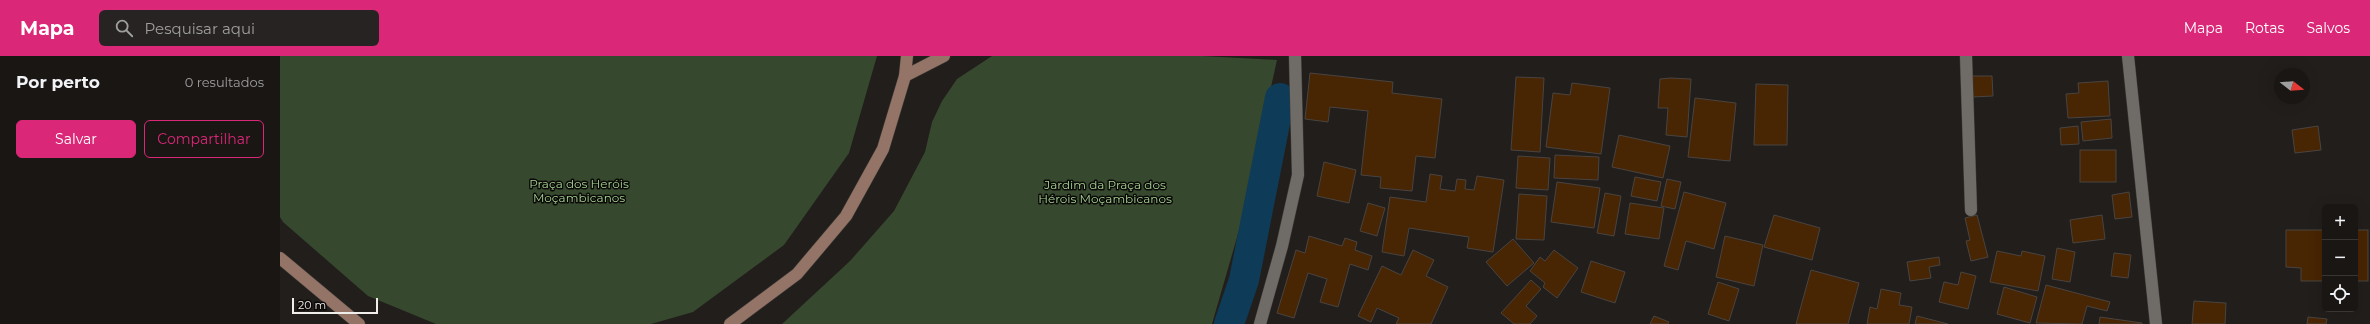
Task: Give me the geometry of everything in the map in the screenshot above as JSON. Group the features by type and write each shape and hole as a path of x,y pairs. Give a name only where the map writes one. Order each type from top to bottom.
{"main road":[{"path":"730,324 797,274 846,216 883,149 904,76 907,56"},
{"path":"904,76 944,56"},
{"path":"280,258 359,324"}],"street":[{"path":"1260,324 1282,246 1298,175 1295,56"},
{"path":"1966,56 1971,210"},
{"path":"2128,56 2156,324"}],"green space":[{"name":"Praça dos Heróis Moçambicanos","path":"280,56 877,56 849,153 784,245 693,312 651,324 436,324 368,296 283,222 280,217"},
{"name":"Jardim da Praça dos Hérois Moçambicanos","path":"992,56 1203,56 1277,60 1240,227 1212,324 782,324 850,261 894,211 925,152 932,122 942,101 957,79"}],"building":[{"path":"1310,73 1393,82 1392,93 1442,99 1435,158 1416,156 1412,191 1380,188 1381,177 1361,175 1368,111 1330,107 1328,122 1305,119"},
{"path":"1972,76 1992,76 1993,96 1972,97"},
{"path":"1516,77 1544,78 1540,152 1511,150"},
{"path":"1660,79 1691,79 1687,137 1666,135 1668,108 1658,108"},
{"path":"2108,81 2110,116 2068,118 2066,94 2079,93 2078,83"},
{"path":"1572,83 1610,88 1601,154 1546,147 1553,93 1570,95"},
{"path":"1756,84 1788,85 1787,145 1754,145"},
{"path":"1695,98 1736,103 1730,161 1688,157"},
{"path":"2111,119 2112,138 2083,141 2081,122"},
{"path":"2078,126 2079,144 2061,145 2060,128"},
{"path":"2318,126 2321,150 2295,153 2292,130"},
{"path":"1619,135 1670,146 1663,178 1612,167"},
{"path":"2080,150 2116,150 2116,182 2080,182"},
{"path":"1555,155 1599,157 1598,180 1554,178"},
{"path":"1518,156 1550,158 1548,190 1516,188"},
{"path":"1324,162 1356,170 1349,203 1317,196"},
{"path":"1430,174 1442,176 1440,189 1455,191 1457,179 1466,180 1465,189 1474,190 1477,176 1504,180 1493,252 1467,248 1469,237 1409,228 1404,256 1382,252 1390,197 1426,202"},
{"path":"1635,177 1661,182 1657,201 1631,196"},
{"path":"1667,179 1681,182 1675,209 1661,206"},
{"path":"1557,182 1600,188 1594,228 1551,222"},
{"path":"1684,192 1726,203 1714,249 1686,241 1678,270 1664,266"},
{"path":"2129,192 2132,217 2115,219 2112,195"},
{"path":"1605,193 1621,196 1614,236 1597,233"},
{"path":"1519,194 1547,196 1544,240 1516,239"},
{"path":"1368,203 1385,208 1377,236 1360,231"},
{"path":"1630,203 1664,208 1659,239 1625,234"},
{"path":"1774,215 1820,228 1812,260 1764,247"},
{"path":"1977,215 1988,257 1971,261 1966,241 1970,240 1965,218"},
{"path":"2102,215 2105,239 2073,243 2070,220"},
{"path":"2286,230 2322,230 2322,281 2301,281 2301,268 2286,267"},
{"path":"2358,230 2368,230 2368,281 2358,281"},
{"path":"1309,236 1342,246 1345,238 1357,242 1355,250 1372,256 1368,270 1350,264 1338,307 1320,302 1327,279 1308,273 1294,318 1277,313 1296,250 1305,253"},
{"path":"1725,236 1763,245 1754,286 1716,277"},
{"path":"1513,239 1534,263 1507,286 1486,262"},
{"path":"2057,248 2075,252 2070,282 2052,279"},
{"path":"1413,250 1434,260 1426,276 1448,287 1431,324 1396,324 1399,318 1377,308 1371,322 1358,316 1382,266 1401,275"},
{"path":"1554,250 1578,268 1557,298 1543,287 1545,283 1530,271 1540,257 1545,261"},
{"path":"1997,251 2021,256 2022,251 2045,256 2038,291 1990,282"},
{"path":"2114,253 2131,255 2128,278 2111,276"},
{"path":"1939,257 1940,265 1929,267 1931,278 1910,281 1907,262"},
{"path":"1591,261 1625,272 1615,303 1581,292"},
{"path":"1811,270 1859,283 1848,324 1796,324"},
{"path":"1961,272 1976,276 1968,309 1939,302 1944,282 1958,285"},
{"path":"1531,280 1541,289 1526,306 1537,316 1530,324 1514,324 1501,313"},
{"path":"1718,282 1739,289 1729,321 1708,314"},
{"path":"2046,285 2110,302 2107,311 2087,306 2082,324 2036,323"},
{"path":"2004,287 2037,297 2030,323 1997,314"},
{"path":"1881,289 1901,293 1899,305 1912,307 1909,324 1867,324 1870,307 1877,309"},
{"path":"2194,301 2226,303 2225,324 2192,324"},
{"path":"1654,316 1669,322 1668,324 1650,324"},
{"path":"1917,316 1948,324 1915,324"},
{"path":"2100,317 2142,323 2142,324 2099,324"},
{"path":"2308,317 2327,319 2326,324 2307,324"}],"waterway":[{"path":"1229,324 1244,280 1280,98"}]}
